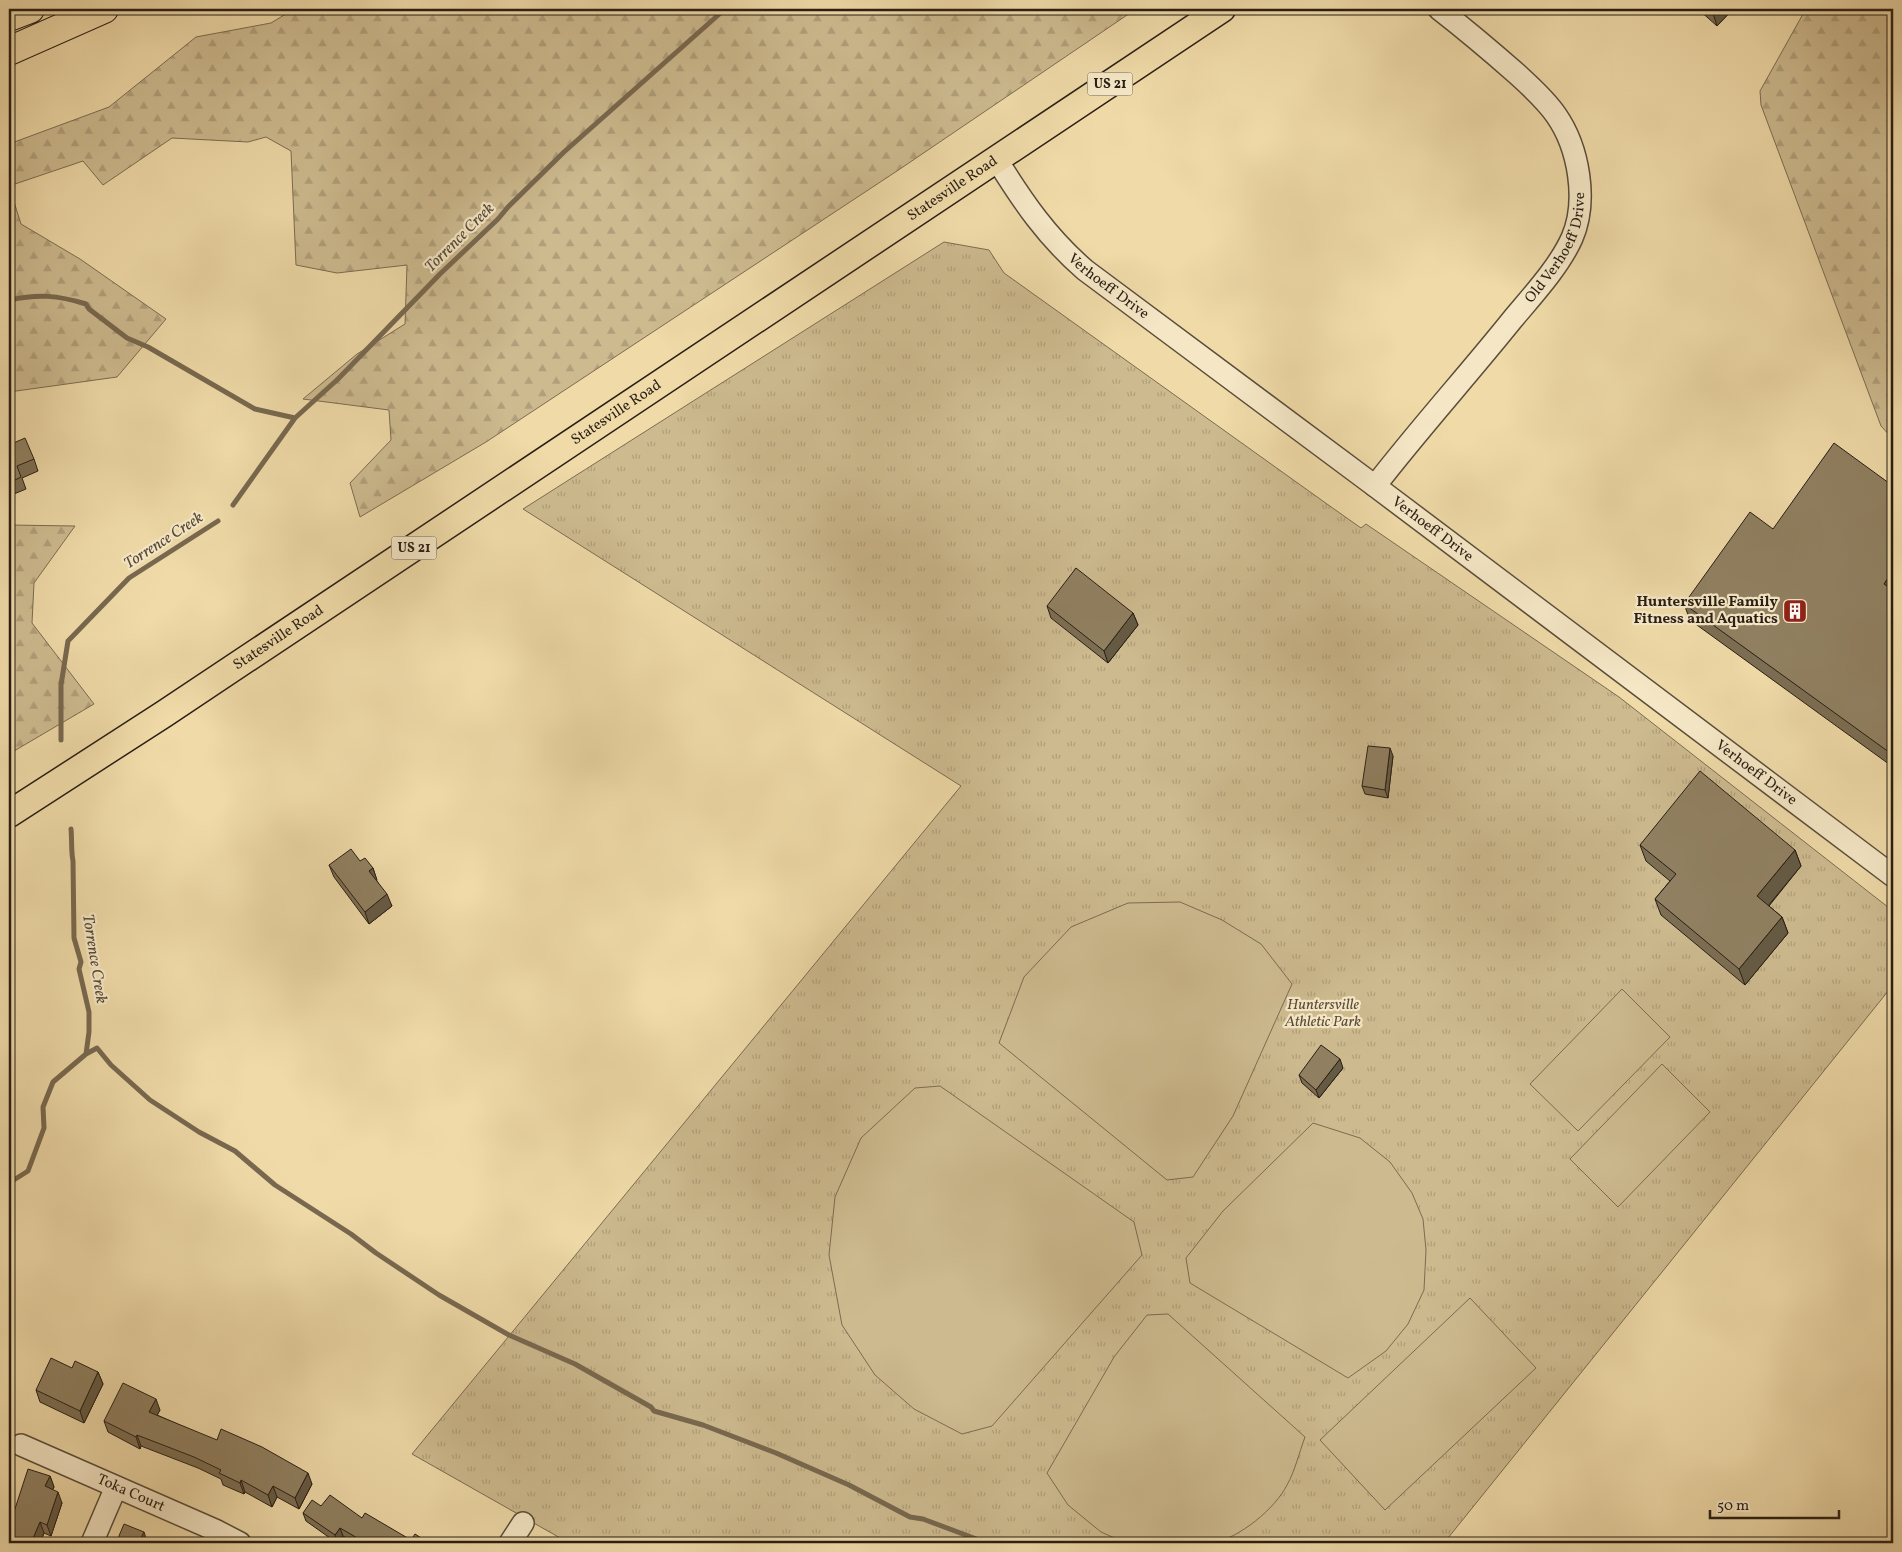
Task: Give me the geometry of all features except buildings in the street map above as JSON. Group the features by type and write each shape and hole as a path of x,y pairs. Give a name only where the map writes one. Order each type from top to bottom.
{"highway":[{"path":"9,17 30,9"},
{"path":"9,51 104,9"}],"main road":[{"name":"Statesville Road","path":"9,814 181,703 1222,9"}],"street":[{"name":"Old Verhoeff Drive","path":"1375,486 1413,436 1533,296 1564,253 1578,219 1579,184 1574,156 1567,135 1557,116 1541,96 1500,59 1439,9"},
{"name":"Verhoeff Drive","path":"997,160 1037,221 1084,270 1375,486 1893,876"},
{"name":"Toka Court","path":"21,1445 215,1530 240,1543"},
{"path":"92,1543 116,1488"},
{"path":"510,1543 523,1522"}],"green space":[{"path":"294,9 1136,9 897,171 486,442 360,517 350,483 391,440 389,410 303,399 357,354 405,324 407,265 337,273 296,265 291,151 266,137 248,142 172,138 103,185 83,161 9,186 9,144 109,107 196,37 271,23"},
{"path":"1804,9 1893,9 1893,439 1881,426 1761,105 1760,91"},
{"path":"9,186 21,224 80,259 166,319 117,377 9,392"},
{"name":"Huntersville Athletic Park","path":"944,242 989,250 1004,273 1327,504 1361,528 1366,524 1619,697 1893,911 1893,985 1444,1543 569,1543 412,1454 961,786 523,509"},
{"path":"9,525 75,526 34,583 32,623 94,704 9,754"},
{"path":"1180,902 1222,920 1261,944 1292,984 1233,1116 1193,1177 1167,1180 999,1043 1024,977 1071,927 1128,903"},
{"path":"1622,989 1670,1037 1578,1131 1530,1084"},
{"path":"1662,1064 1710,1112 1618,1207 1570,1159"},
{"path":"940,1086 1134,1222 1142,1255 992,1426 962,1434 914,1409 875,1375 842,1325 829,1255 835,1197 861,1138 915,1088"},
{"path":"1313,1123 1360,1138 1390,1162 1412,1193 1423,1219 1426,1250 1424,1290 1408,1324 1386,1351 1348,1378 1190,1283 1186,1258 1223,1211"},
{"path":"1470,1298 1536,1368 1385,1510 1320,1440"},
{"path":"1168,1314 1305,1437 1290,1480 1274,1503 1245,1529 1213,1543 1126,1543 1101,1532 1068,1505 1047,1473 1114,1357 1147,1315"}],"waterway":[{"name":"Torrence Creek","path":"233,505 295,418 338,379 440,274 564,152 725,9"},
{"path":"9,300 48,296 86,304 89,309 127,338 148,347 255,409 295,418"},
{"name":"Torrence Creek","path":"61,740 61,685 68,641 129,578 218,521"},
{"name":"Torrence Creek","path":"71,829 74,938 81,962 79,969 89,1012 86,1054"},
{"path":"9,1183 28,1171 44,1128 43,1107 53,1082 86,1054 97,1048 111,1065 150,1100 199,1132 235,1151 275,1185 351,1234 439,1295 509,1335 575,1364 651,1407 654,1411 703,1425 776,1453 849,1485 910,1517 923,1519 979,1540 982,1543"}],"place":[{"name":"Huntersville Family Fitness and Aquatics","path":"1795,611"}]}
